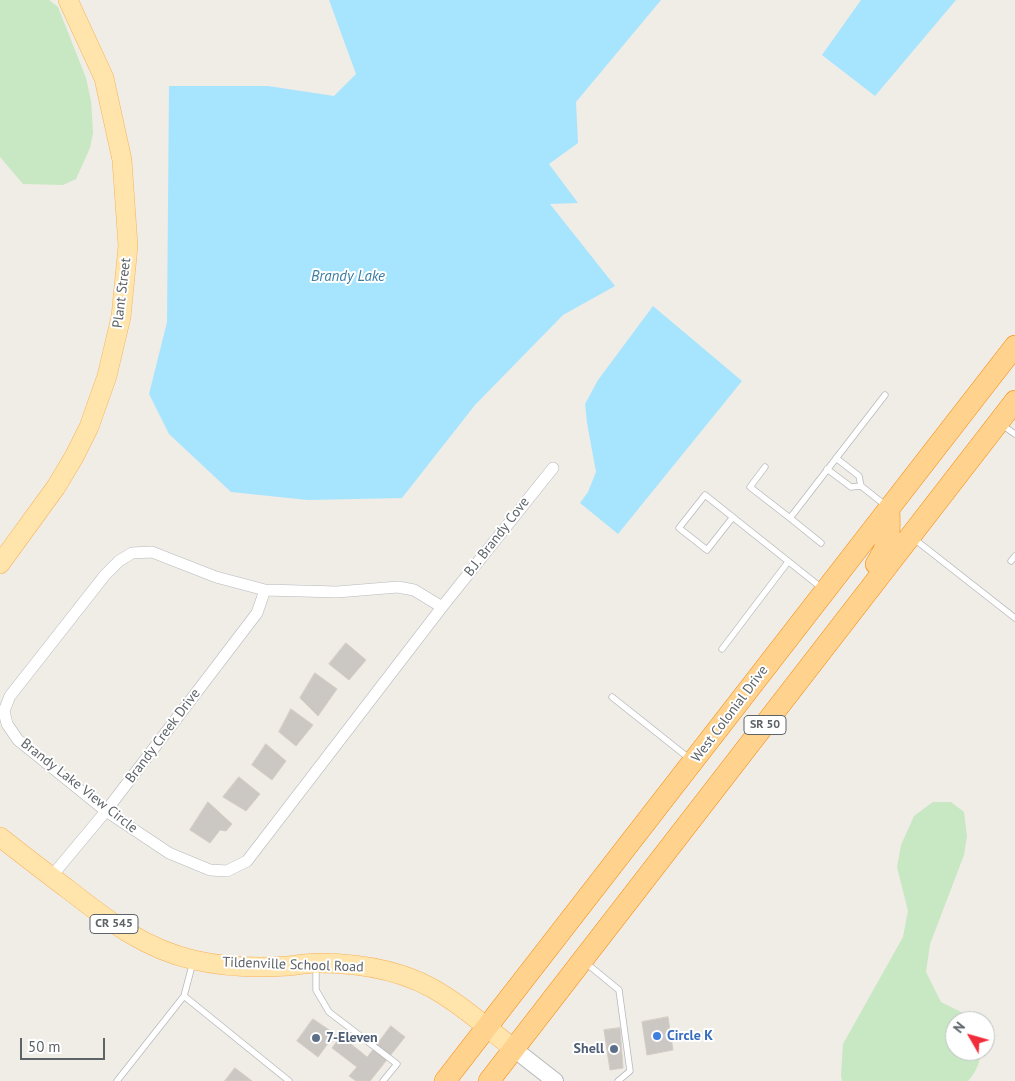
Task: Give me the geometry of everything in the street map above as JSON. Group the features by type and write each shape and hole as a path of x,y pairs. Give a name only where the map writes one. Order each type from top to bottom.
{"highway":[{"name":"West Colonial Drive","path":"445,1081 1015,346"},
{"name":"SR 50","path":"489,1081 910,536 1007,428 1015,401"},
{"path":"910,536 903,523 904,510 921,466"},
{"path":"844,621 888,544 890,531 889,508"}],"main road":[{"name":"Plant Street","path":"0,564 56,488 89,427 107,376 121,316 128,246 122,160 104,78 68,0"},
{"name":"Tildenville School Road","path":"0,837 103,916 128,933 151,945 194,960 249,966 287,966 316,963 345,964 389,971 411,978 444,995 488,1028"},
{"name":"CR 545","path":"488,1028 554,1081"}],"street":[{"name":"B.J. Brandy Cove","path":"442,607 553,468"},
{"name":"Brandy Lake View Circle","path":"152,552 216,577 265,590 337,592 398,587 414,590 442,607 247,861 227,871 210,870 169,853 106,811 18,740 7,724 4,711 10,696 105,575 119,560 132,553 152,552"},
{"name":"Brandy Creek Drive","path":"52,877 106,811 258,613 265,590"}],"lane":[{"path":"790,518 885,395"},
{"path":"836,458 859,476 861,486 889,508"},
{"path":"765,467 750,487 821,543"},
{"path":"827,469 851,487 861,486"},
{"path":"733,518 707,550 679,528 705,495 824,591"},
{"path":"910,536 1015,618"},
{"path":"722,649 788,562"},
{"path":"612,697 694,762"},
{"path":"117,1081 184,996 194,960"},
{"path":"583,960 619,990 630,1071 618,1081"},
{"path":"316,963 316,990 329,1012 397,1064 383,1081"},
{"path":"184,996 289,1081"}],"green space":[{"path":"0,0 49,0 58,7 86,78 91,101 93,133 90,148 76,179 63,185 23,184 0,157"},
{"path":"933,802 951,802 964,812 967,836 964,855 930,944 926,972 941,1002 959,1011 945,1011 945,1061 979,1061 978,1064 968,1081 842,1081 843,1044 903,937 908,911 897,867 901,845 914,816"}],"water":[{"name":"Brandy Lake","path":"329,0 661,0 576,102 578,143 549,164 578,203 550,204 615,286 563,315 475,405 402,498 308,500 231,492 169,434 149,394 167,322 169,86 268,86 334,96 356,74"},
{"path":"861,0 956,0 875,96 822,55"},
{"path":"653,306 742,381 618,534 580,503 588,492 596,472 585,404 598,380"}],"building":[{"path":"346,643 366,660 349,680 329,664"},
{"path":"315,673 337,689 318,716 300,698"},
{"path":"291,709 313,725 296,746 279,732"},
{"path":"266,744 286,761 272,780 252,765"},
{"path":"239,777 260,794 246,811 223,797"},
{"path":"208,802 232,824 226,831 220,830 210,843 190,830"},
{"name":"Circle K","path":"668,1017 673,1050 647,1055 642,1022"},
{"name":"7-Eleven","path":"313,1019 335,1034 318,1057 297,1041"},
{"path":"391,1026 405,1037 370,1081 356,1081 349,1076 357,1067 332,1048 341,1036 367,1057"},
{"name":"Shell","path":"620,1028 623,1068 610,1070 604,1030"},
{"path":"235,1068 252,1081 225,1081"}],"place":[{"name":"Circle K","path":"657,1036"},
{"name":"7-Eleven","path":"316,1038"},
{"name":"Shell","path":"614,1049"}]}
